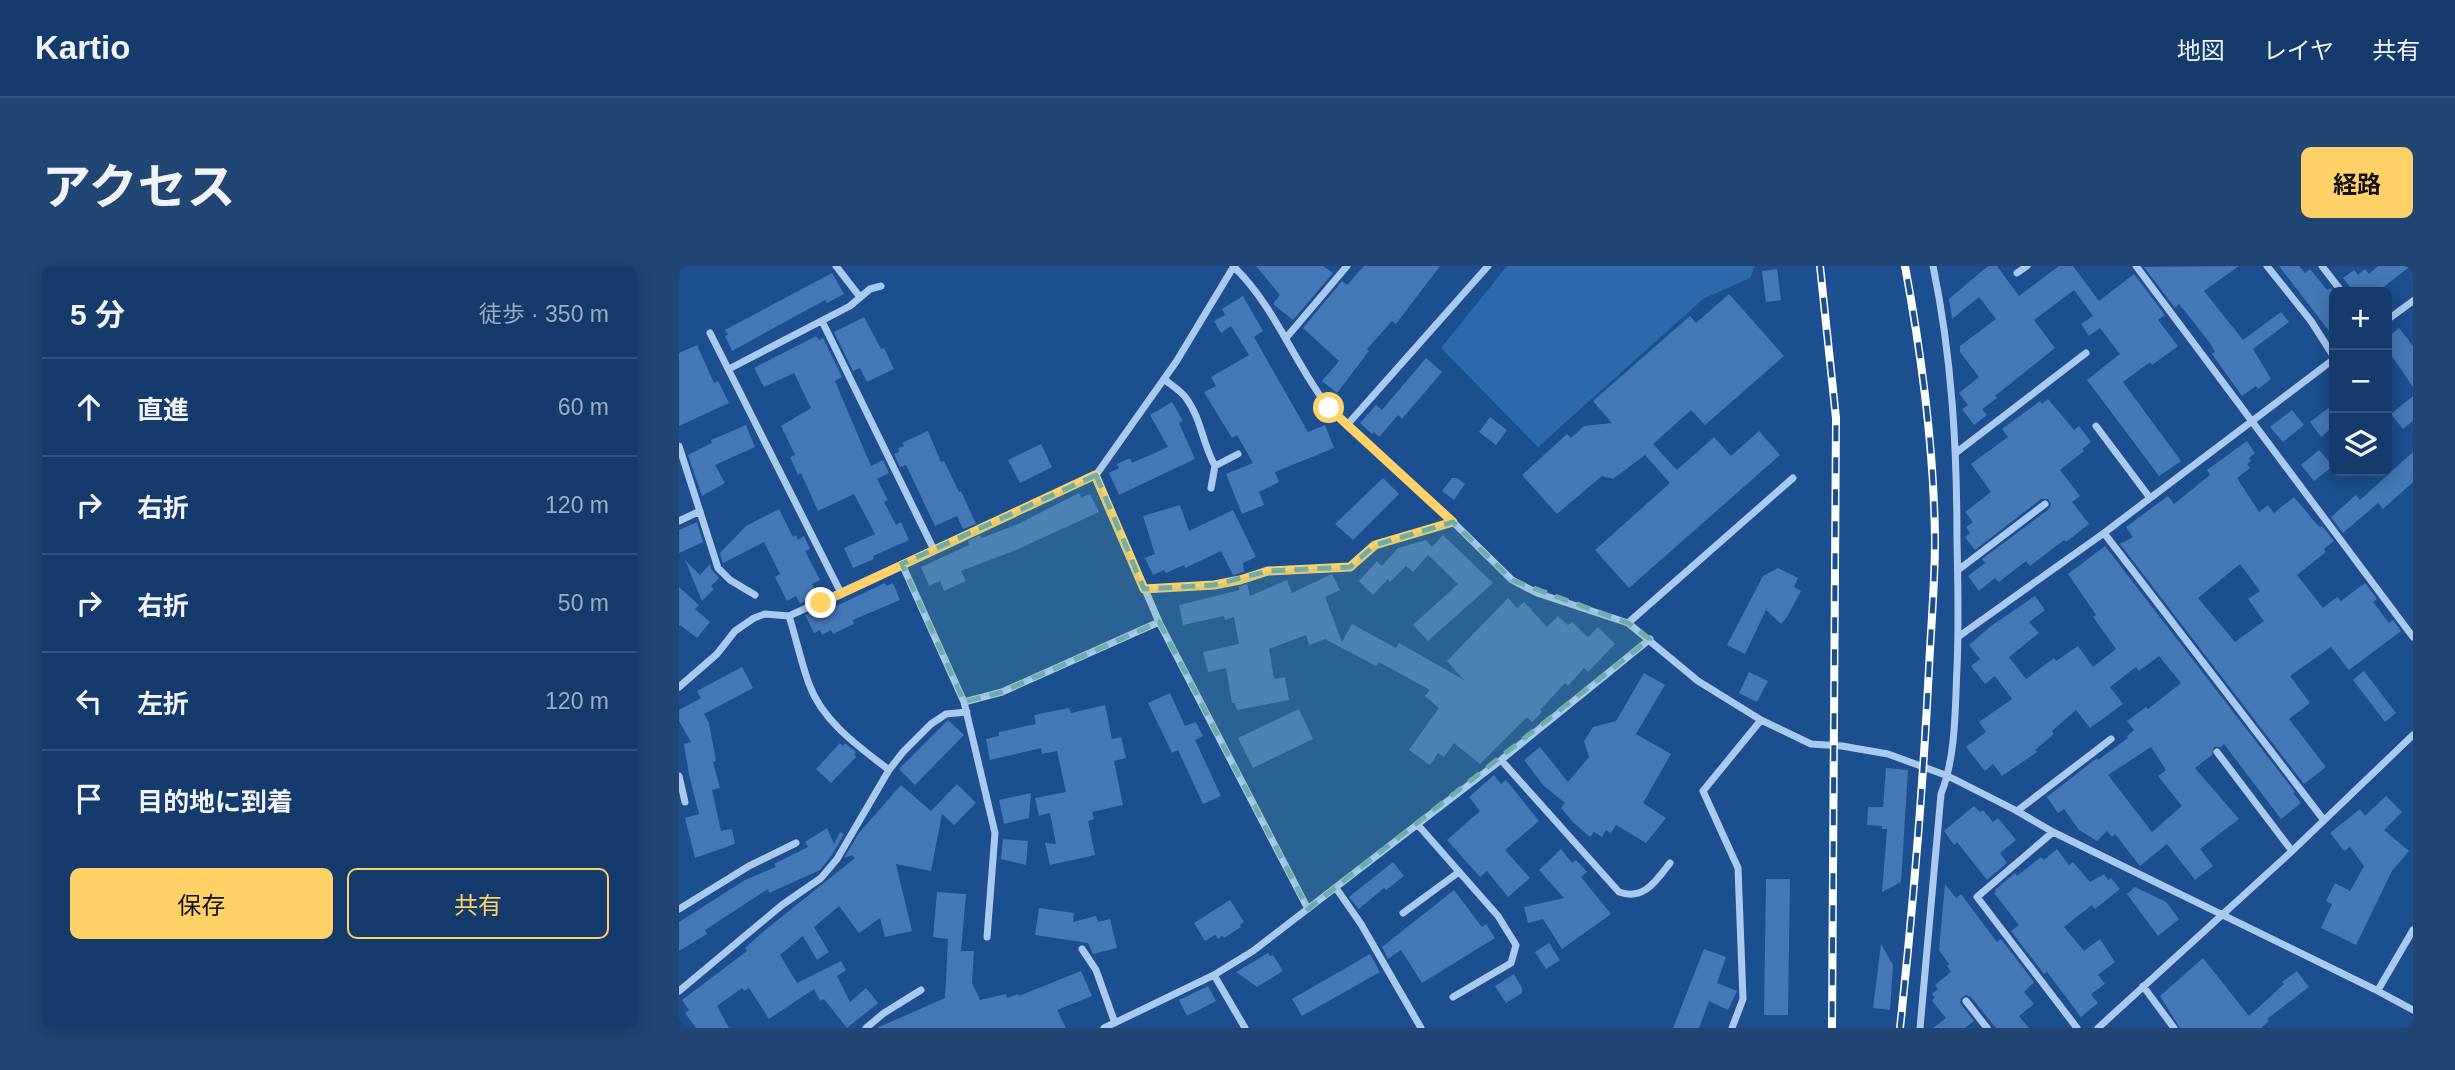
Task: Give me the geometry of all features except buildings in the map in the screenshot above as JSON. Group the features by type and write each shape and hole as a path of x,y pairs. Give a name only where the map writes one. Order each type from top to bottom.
{"street":[{"path":"836,266 860,297"},
{"path":"679,687 717,654 736,631 754,618 765,614 789,616 1095,475 1164,379 1234,266 1250,283 1286,338 1314,388 1347,425 1512,580 1537,593 1628,622 1698,681 1761,720 1811,744 1888,754 1948,776 2053,832 2378,990 2413,1010"},
{"path":"1286,338 1347,266"},
{"path":"1347,425 1488,266"},
{"path":"1920,1028 1941,794 1948,776 1955,711 1958,637 1957,452 1949,359 1933,266"},
{"path":"2017,274 2027,266"},
{"path":"2136,266 2413,637"},
{"path":"2267,266 2311,321 2329,350"},
{"path":"2322,266 2338,287"},
{"path":"729,369 850,306 870,289 881,286"},
{"path":"2392,316 2413,301"},
{"path":"822,321 934,550"},
{"path":"710,332 841,593"},
{"path":"1957,452 2086,353"},
{"path":"1958,637 2104,533 2329,362"},
{"path":"1164,379 1185,397 1196,417 1206,451 1215,466 1211,488"},
{"path":"2096,426 2150,498"},
{"path":"679,446 717,568 730,580 755,595"},
{"path":"1215,466 1238,454"},
{"path":"1095,475 1159,622 1308,909"},
{"path":"1628,622 1793,478"},
{"path":"1958,570 2045,504"},
{"path":"679,521 700,511"},
{"path":"1144,589 1214,585 1268,571 1350,567 1375,545 1453,522"},
{"path":"2104,533 2323,819"},
{"path":"902,564 964,702 995,833 987,937"},
{"path":"789,616 810,686 829,719 889,770"},
{"path":"964,702 1002,692 1159,622"},
{"path":"1104,1028 1214,975 1253,951 1501,760 1650,639"},
{"path":"679,991 782,905 821,878 837,859 846,839 889,770 931,723 946,714 967,712"},
{"path":"1732,1028 1743,999 1738,869 1703,791 1761,720"},
{"path":"2098,1028 2413,736"},
{"path":"2017,811 2111,738"},
{"path":"2217,752 2292,851"},
{"path":"1501,760 1619,892 1635,895 1650,888 1670,863"},
{"path":"679,776 685,802"},
{"path":"1417,825 1498,916 1516,944 1511,963 1453,997"},
{"path":"2053,832 1977,897 2077,1028"},
{"path":"679,909 749,866 796,844"},
{"path":"1403,913 1459,872"},
{"path":"1336,888 1361,924 1421,1028"},
{"path":"2378,990 2413,930"},
{"path":"1082,949 1096,970 1115,1023"},
{"path":"1214,975 1245,1028"},
{"path":"2143,986 2174,1028"},
{"path":"866,1028 884,1013 921,990"},
{"path":"1966,1001 1987,1028"}],"highlighted area":[{"path":"1096,475 1144,589 1214,585 1268,571 1350,567 1375,545 1453,522 1512,580 1628,623 1650,639 1308,909 1159,622 1002,692 964,702 902,564"}],"shaded area":[{"path":"1507,266 1755,266 1750,278 1703,299 1538,447 1441,348"}],"railway":[{"path":"1820,266 1836,418 1832,1028"},
{"path":"1900,1028 1921,803 1935,540 1926,403 1905,266"}],"route":[{"path":"821,603 1095,475 1144,589 1214,585 1268,571 1350,567 1375,545 1453,522 1329,408"}]}
